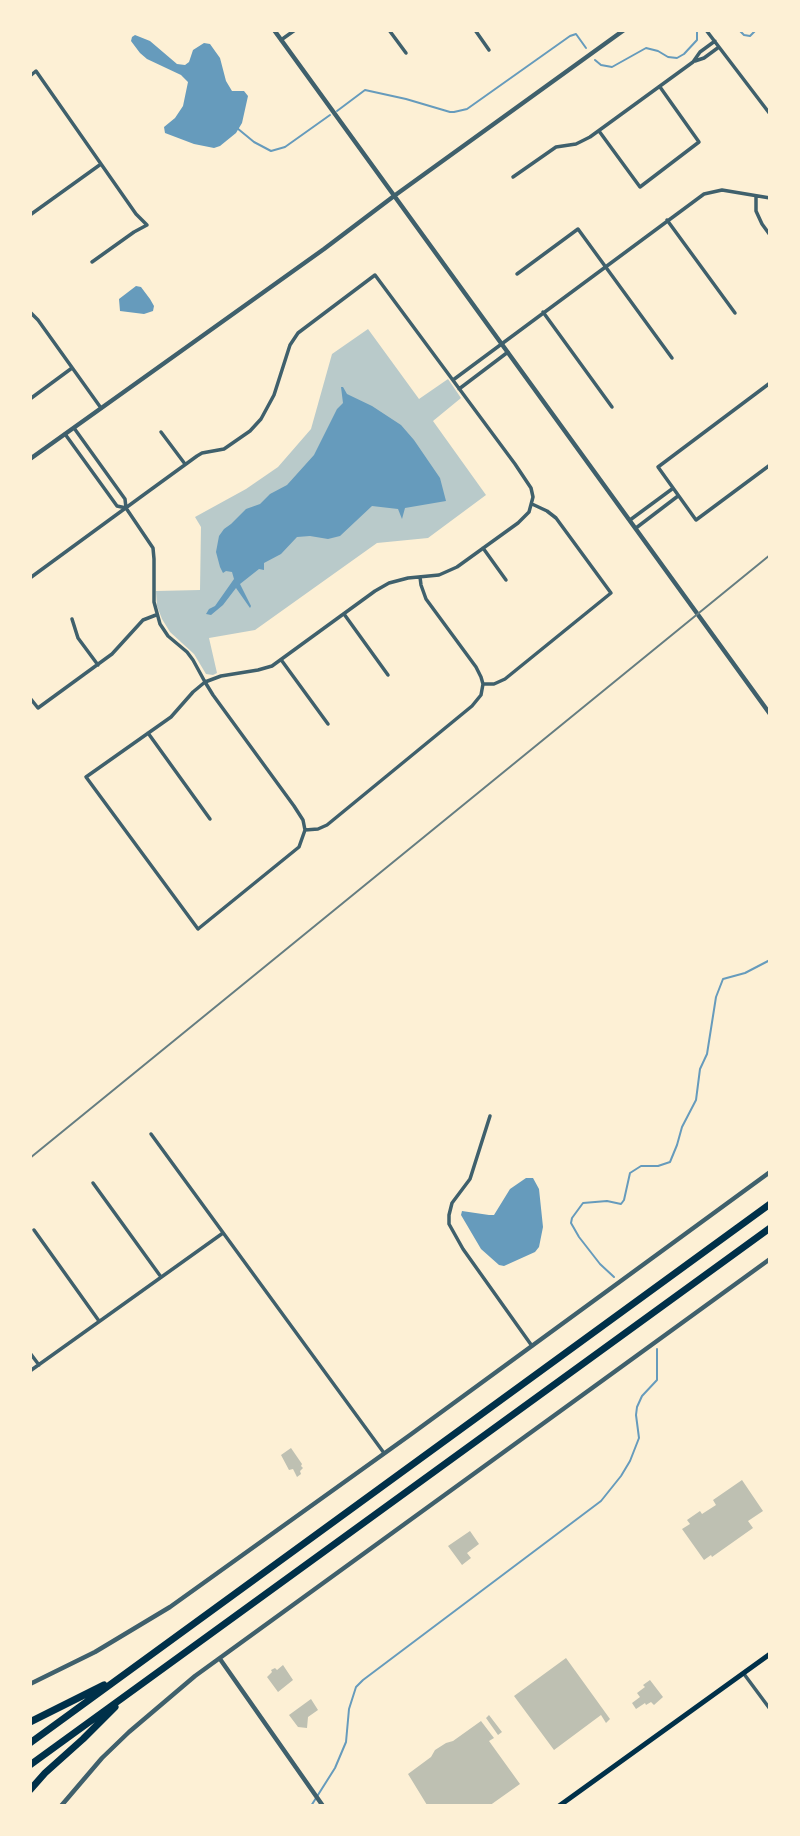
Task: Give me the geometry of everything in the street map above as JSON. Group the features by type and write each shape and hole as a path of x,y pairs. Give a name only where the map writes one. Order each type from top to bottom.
{"highway":[{"path":"30,1743 770,1204"},
{"path":"30,1765 770,1228"},
{"path":"30,1723 120,1677"},
{"path":"30,1790 131,1691"}],"main road":[{"path":"559,1806 770,1654"}],"street":[{"path":"282,30 275,32 770,714"},
{"path":"281,40 295,30"},
{"path":"389,30 407,53"},
{"path":"475,30 489,50"},
{"path":"30,460 624,30"},
{"path":"706,30 770,114"},
{"path":"693,62 700,52 715,41"},
{"path":"513,177 556,147 576,144 599,131 693,62 719,47"},
{"path":"30,76 36,71 146,225 92,262"},
{"path":"599,131 640,187 699,142 659,86"},
{"path":"30,215 101,164"},
{"path":"453,380 699,197 722,190 770,198"},
{"path":"756,196 755,211 770,235"},
{"path":"667,220 735,313"},
{"path":"517,274 578,229 672,358"},
{"path":"30,578 126,508 185,465 202,453 220,451 232,446 254,428 274,395 290,345 298,333 375,275 528,483 533,497 532,504 529,512 518,523 450,571 389,583 267,668 221,676 205,682 171,717 86,777 198,929 299,847 305,830 303,820 205,682 187,652 168,636 156,615 153,548 126,508 125,499 74,428"},
{"path":"30,312 101,408"},
{"path":"543,312 612,407"},
{"path":"459,388 509,352"},
{"path":"30,399 72,368"},
{"path":"770,383 658,467 696,520 770,465"},
{"path":"161,432 185,465"},
{"path":"65,434 117,506 126,508"},
{"path":"630,520 672,489"},
{"path":"636,528 678,496"},
{"path":"483,684 494,684 505,679 611,593 556,518 547,510 532,504"},
{"path":"483,548 506,580"},
{"path":"305,830 327,825 455,721 481,695 483,684 476,667 426,599 420,577"},
{"path":"344,614 388,675"},
{"path":"30,698 38,708 113,654 143,620 156,615"},
{"path":"72,619 78,638 98,664"},
{"path":"281,660 328,724"},
{"path":"148,733 209,819"},
{"path":"490,1116 470,1179 452,1203 449,1224 463,1249 532,1346"},
{"path":"151,1134 384,1453"},
{"path":"30,1684 95,1652 152,1618 770,1172"},
{"path":"93,1183 161,1277"},
{"path":"34,1230 99,1321"},
{"path":"30,1371 223,1233"},
{"path":"61,1806 103,1758 165,1700 770,1259"},
{"path":"30,1353 39,1365"},
{"path":"220,1658 323,1806"},
{"path":"744,1674 770,1709"}],"shaded area":[{"path":"368,329 419,399 448,379 461,398 433,421 486,495 428,538 377,543 255,630 209,638 217,673 206,674 194,654 170,632 162,619 157,606 156,591 200,590 201,527 195,517 246,489 278,467 311,429 332,354"}],"water":[{"path":"135,35 150,41 177,64 185,65 189,62 193,50 204,43 210,44 220,58 226,81 232,91 244,91 248,96 242,123 236,133 214,148 165,133 164,127 175,118 183,106 188,82 181,75 140,53 131,41"},
{"path":"136,286 141,287 150,299 154,306 153,311 144,314 120,311 119,299"},
{"path":"341,387 347,394 401,425 440,478 446,501 405,508 402,519 398,509 372,506 340,536 328,539 297,537 281,554 264,563 264,570 259,569 240,584 250,608 236,588 223,605 211,615 206,614 234,579 232,572 223,573 220,567 216,552 219,536 246,509 260,504 270,494 287,485 314,455 337,409 343,403"},
{"path":"526,1178 533,1178 539,1189 543,1227 539,1247 535,1252 504,1266 499,1265 481,1249 461,1215 462,1211 494,1215 510,1189"}],"building":[{"path":"291,1448 303,1468 297,1477 293,1469 289,1470 281,1455"},
{"path":"742,1480 763,1511 748,1521 753,1528 704,1560 682,1529 690,1524 687,1520 716,1505 713,1500"},
{"path":"470,1531 479,1544 467,1553 471,1558 462,1565 448,1546"},
{"path":"566,1658 610,1719 606,1723 601,1715 554,1750 514,1696"},
{"path":"283,1665 293,1680 278,1692 267,1677 271,1670 277,1670"},
{"path":"650,1680 663,1697 654,1705 651,1702 646,1705 645,1703 636,1709 632,1703 640,1697 637,1693"},
{"path":"311,1699 318,1710 308,1717 307,1728 298,1727 289,1715"},
{"path":"489,1715 502,1732 498,1735 486,1718"},
{"path":"481,1721 494,1738 489,1741 520,1784 489,1806 427,1805 408,1774 431,1757 435,1750"}],"waterway":[{"path":"595,60 601,65 612,67 646,48 677,58 697,40 697,30"},
{"path":"739,30 750,36 756,30"},
{"path":"337,111 365,90 450,112 467,109 570,36 576,34 586,48"},
{"path":"237,128 271,151 285,147 330,115"},
{"path":"614,1277 579,1237 571,1223 572,1218 583,1203 607,1201 621,1204 630,1173 641,1166 658,1166 670,1162 682,1127 696,1100 716,997 723,979 745,973 770,960"},
{"path":"311,1806 335,1768 346,1742 349,1709 356,1687 601,1501 621,1476 639,1438 637,1407 642,1396 657,1380 657,1349"}],"railway":[{"path":"30,1158 770,555"}]}
